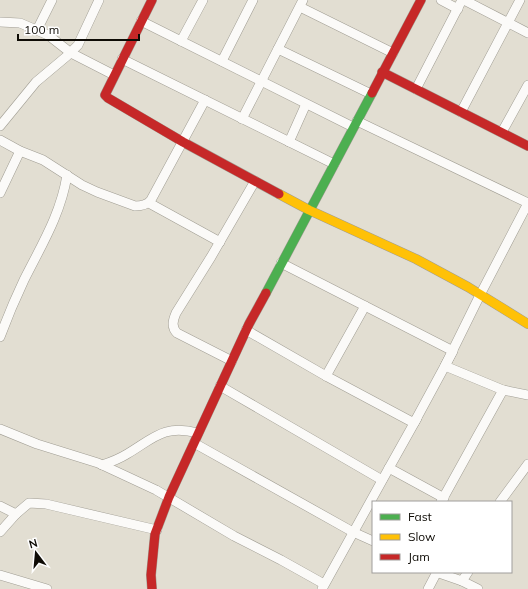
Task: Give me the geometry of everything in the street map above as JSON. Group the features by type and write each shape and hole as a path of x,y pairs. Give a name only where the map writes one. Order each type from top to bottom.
{"street":[{"path":"37,30 52,0"},
{"path":"0,126 36,82 71,53 78,44 100,0"},
{"path":"152,0 106,91 105,95 108,98 183,142 309,210 416,259 480,294 528,324"},
{"path":"181,41 203,0"},
{"path":"222,61 253,0"},
{"path":"152,589 152,554 157,530 169,497 246,330 421,0"},
{"path":"441,0 458,9"},
{"path":"416,89 463,0 528,33"},
{"path":"461,112 520,0"},
{"path":"242,119 302,3 393,53"},
{"path":"0,430 37,444 102,465 169,497 234,536 282,560 323,587 445,366 480,294 528,203 355,124 306,104 141,21"},
{"path":"0,22 20,23 48,35 71,53 114,75"},
{"path":"278,49 371,94"},
{"path":"122,59 334,164"},
{"path":"382,72 528,146"},
{"path":"502,132 528,85"},
{"path":"0,140 20,151 37,157 97,192 136,206 142,206 149,202 205,100"},
{"path":"290,142 306,104"},
{"path":"0,193 20,151"},
{"path":"0,337 24,281 52,225 60,204 67,175"},
{"path":"232,361 177,333 173,326 176,313 220,242 255,181"},
{"path":"149,202 220,242"},
{"path":"281,263 453,351"},
{"path":"326,376 365,306"},
{"path":"246,330 326,376 414,423"},
{"path":"414,423 453,351"},
{"path":"445,366 502,390 528,395"},
{"path":"220,386 382,480"},
{"path":"389,468 443,500 502,390"},
{"path":"102,465 128,454 149,439 164,433 180,430 198,434"},
{"path":"194,443 353,532 372,541"},
{"path":"501,501 528,464"},
{"path":"0,532 16,514 29,503 46,504 157,530"},
{"path":"0,506 16,514"},
{"path":"428,589 436,573"},
{"path":"439,573 462,581 478,589"},
{"path":"462,581 467,573"},
{"path":"0,575 47,589"}],"traffic: fast":[{"path":"266,293 372,93"}],"traffic: slow":[{"path":"279,194 309,210 416,259 468,287 528,324"}],"traffic: jam":[{"path":"152,0 105,95 183,142 279,194"},
{"path":"372,93 421,0"},
{"path":"382,72 528,146"},
{"path":"152,589 151,575 155,534 169,497 249,324 266,293"}]}
